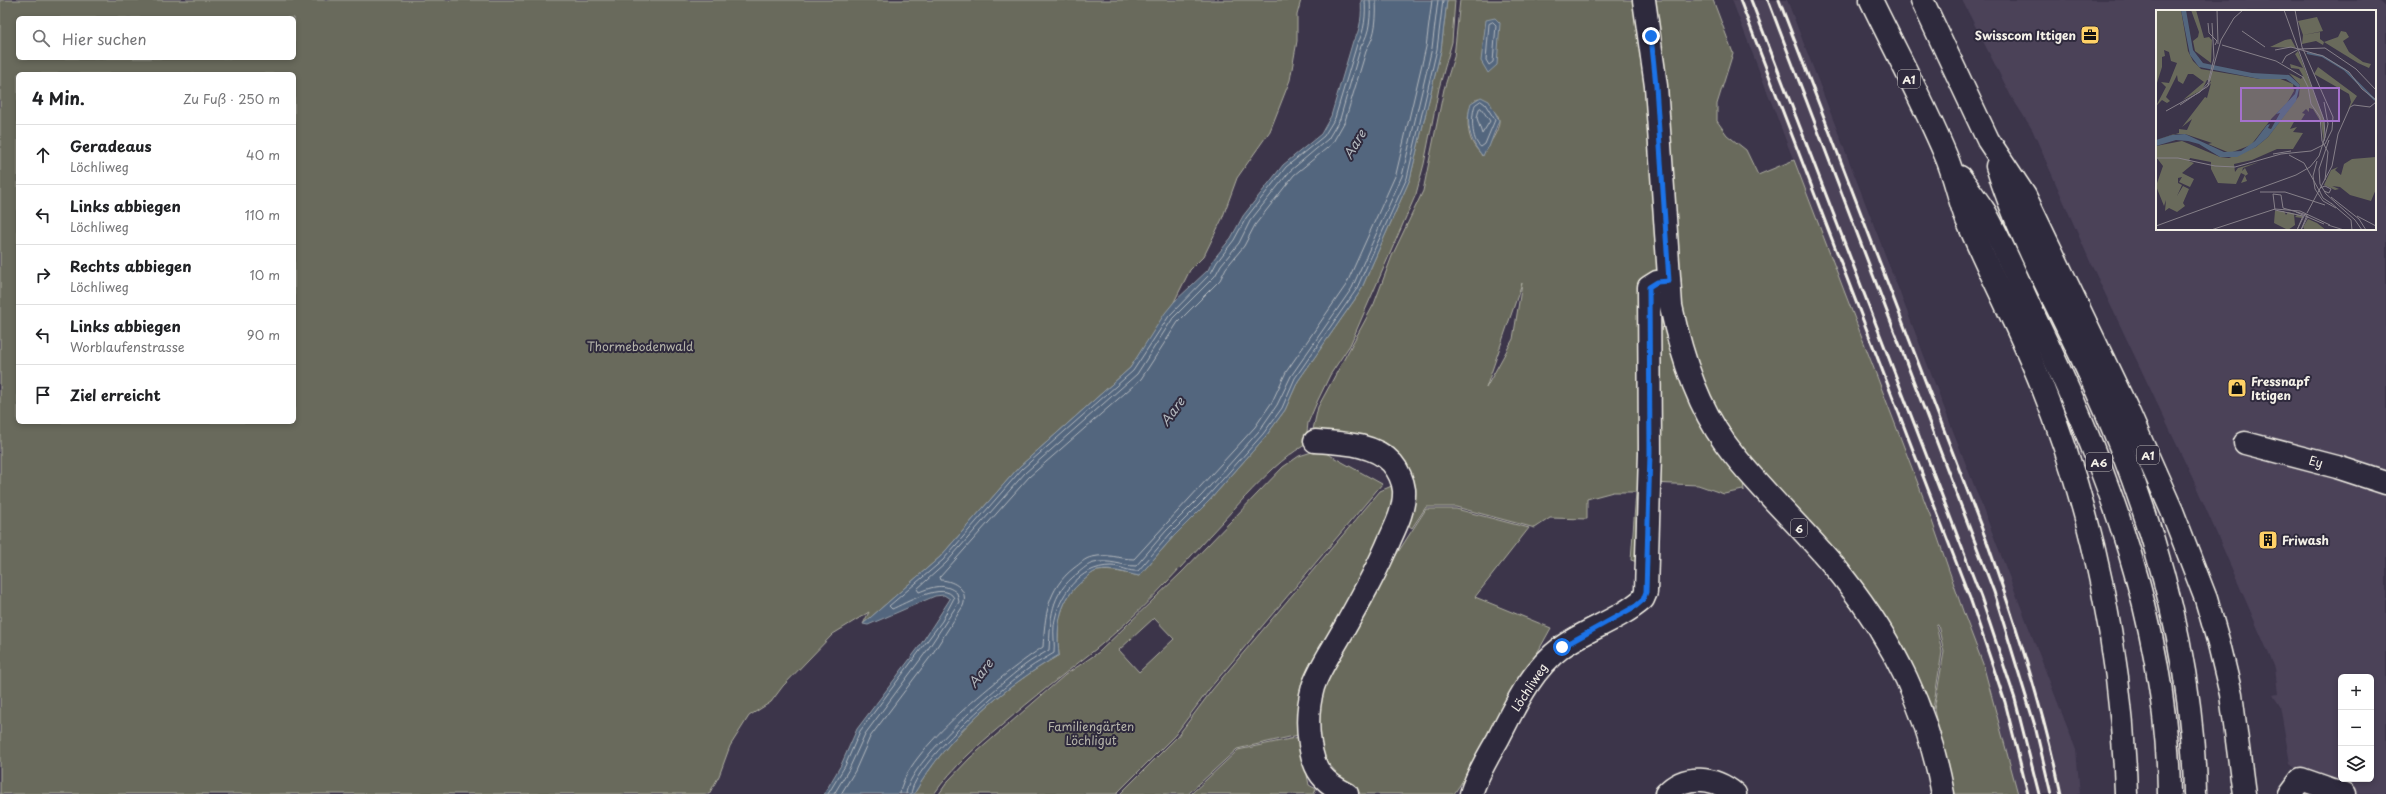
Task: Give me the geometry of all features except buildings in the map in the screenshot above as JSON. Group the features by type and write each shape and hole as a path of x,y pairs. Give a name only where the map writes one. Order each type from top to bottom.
{"main road":[{"name":"6","path":"1644,0 1656,86 1671,306 1678,337 1695,388 1711,420 1743,466 1842,575 1880,629 1904,671 1918,704 1943,794"},
{"name":"A1","path":"1871,0 1947,157 1967,220 2026,346 2058,428 2073,473 2094,554 2113,652 2123,739 2126,794"},
{"name":"A1","path":"1922,0 1988,140 2025,196 2144,445 2190,555 2219,644 2231,694 2244,794"},
{"name":"A6","path":"1988,140 2008,203 2109,418 2150,526 2168,590 2178,635 2192,735 2195,794"},
{"name":"A6","path":"1947,157 1984,212 2066,384 2116,507 2131,552 2152,639 2165,730 2169,794"},
{"name":"Löchliweg","path":"1471,793 1478,775 1512,713 1531,680 1545,662 1562,647 1643,600 1646,592 1650,453 1649,287 1657,282 1669,281"},
{"path":"1315,441 1368,448 1380,454 1392,462 1400,474 1404,490 1399,519 1380,564 1314,687 1309,711 1308,733 1312,756 1318,772 1327,782 1347,794"},
{"name":"Ey","path":"2245,443 2338,467 2386,483"},
{"path":"1666,794 1680,784 1703,779 1722,784 1735,794"},
{"path":"2295,786 2344,794"}],"shaded area":[{"path":"1732,0 1787,0 2076,750 2080,794 2018,794 1983,664 1930,515"},
{"path":"1962,0 2377,0 2386,8 2386,794 2278,794 2278,786 2291,785 2299,770 2290,763 2280,706 2273,695 2278,694 2275,668 2193,479 2092,266 2032,129 2011,96"}],"green space":[{"name":"Thormebodenwald","path":"0,0 1301,0 1297,15 1297,41 1290,80 1270,131 1237,178 1222,219 1204,256 1190,270 1174,302 1130,368 1019,467 940,557 863,624 869,612 833,634 783,686 771,702 749,716 730,746 719,776 709,794 0,794"},
{"path":"1447,0 1455,0 1452,42 1439,88 1424,164 1416,194 1350,345 1330,375 1308,423 1307,432 1315,441 1288,456 1274,468 1141,609 1096,649 1037,696 966,757 941,784 934,794 914,794 927,773 959,733 1017,682 1059,655 1058,634 1061,613 1069,595 1076,587 1092,573 1097,571 1113,571 1139,576 1173,537 1209,501 1266,436 1285,410 1298,381 1360,292 1410,179 1441,50"},
{"path":"1460,0 1643,0 1677,337 1742,466 1744,492 1743,490 1724,494 1698,485 1650,483 1646,565 1631,560 1636,492 1613,492 1587,499 1587,519 1550,518 1535,528 1456,507 1426,507 1412,528 1400,519 1400,474 1312,434 1318,407 1374,304 1392,256 1423,191 1444,89 1454,57","holes":["1478,98 1484,100 1498,115 1499,121 1494,137 1482,156 1471,140 1468,127 1471,107","1522,283 1513,339 1486,388"]},
{"path":"1654,0 1713,0 1733,53 1717,104 1717,121 1727,135 1746,150 1758,175 1794,160 1930,515 1983,664 2018,794 1953,794 1934,710 1944,652 1938,625 1936,625 1942,652 1933,709 1912,667 1733,438 1702,381 1687,333 1681,304 1665,86 1660,34"},
{"name":"Familiengärten Löchligut","path":"1312,452 1324,452 1382,484 1210,688 1175,735 1116,794 939,794 948,781 970,758 1065,675 1099,652 1182,572 1283,467 1299,456","holes":["1154,618 1174,639 1139,672 1119,650"]},
{"path":"1401,482 1307,733 1237,749 1188,794 1120,794 1177,737 1212,690 1380,491"},
{"path":"1426,509 1456,509 1529,528 1475,597 1551,628 1488,742 1454,794 1361,794 1334,776 1336,772 1329,764 1323,763 1316,703 1367,600"},
{"path":"1304,736 1312,774 1307,775 1309,785 1316,789 1314,794 1191,794 1238,750"}],"water":[{"name":"Aare","path":"1361,0 1447,0 1441,50 1410,179 1360,292 1298,381 1285,410 1266,436 1209,501 1173,537 1139,576 1113,570 1097,571 1092,573 1076,587 1069,595 1061,613 1058,634 1059,655 1017,682 959,733 927,773 914,794 824,794 841,765 857,729 919,647 950,599 944,595 935,596 868,625 863,624 940,557 1019,467 1130,368 1165,313 1174,302 1208,270 1213,260 1231,238 1243,216 1283,165 1321,134 1331,116 1353,41 1358,32 1361,16"},
{"path":"1495,18 1500,23 1497,65 1488,73 1481,61 1486,20"},
{"path":"1481,97 1489,101 1499,120 1489,147 1486,149 1483,156 1475,145 1469,124 1469,110 1471,103"}],"railway":[{"path":"1740,0 1971,601 2005,702 2028,794"},
{"path":"1751,0 1981,597 2015,699 2039,794"},
{"path":"1768,0 1994,592 2035,726 2051,794"},
{"path":"1779,0 1987,542 2028,667 2046,730 2061,794"}],"place":[{"name":"Swisscom Ittigen","path":"2090,35"},
{"name":"Fressnapf Ittigen","path":"2237,388"},
{"name":"Friwash","path":"2268,540"}],"route":[{"path":"1562,647 1636,606 1643,600 1646,592 1650,453 1649,287 1657,282 1669,281 1656,86 1651,36"}]}
